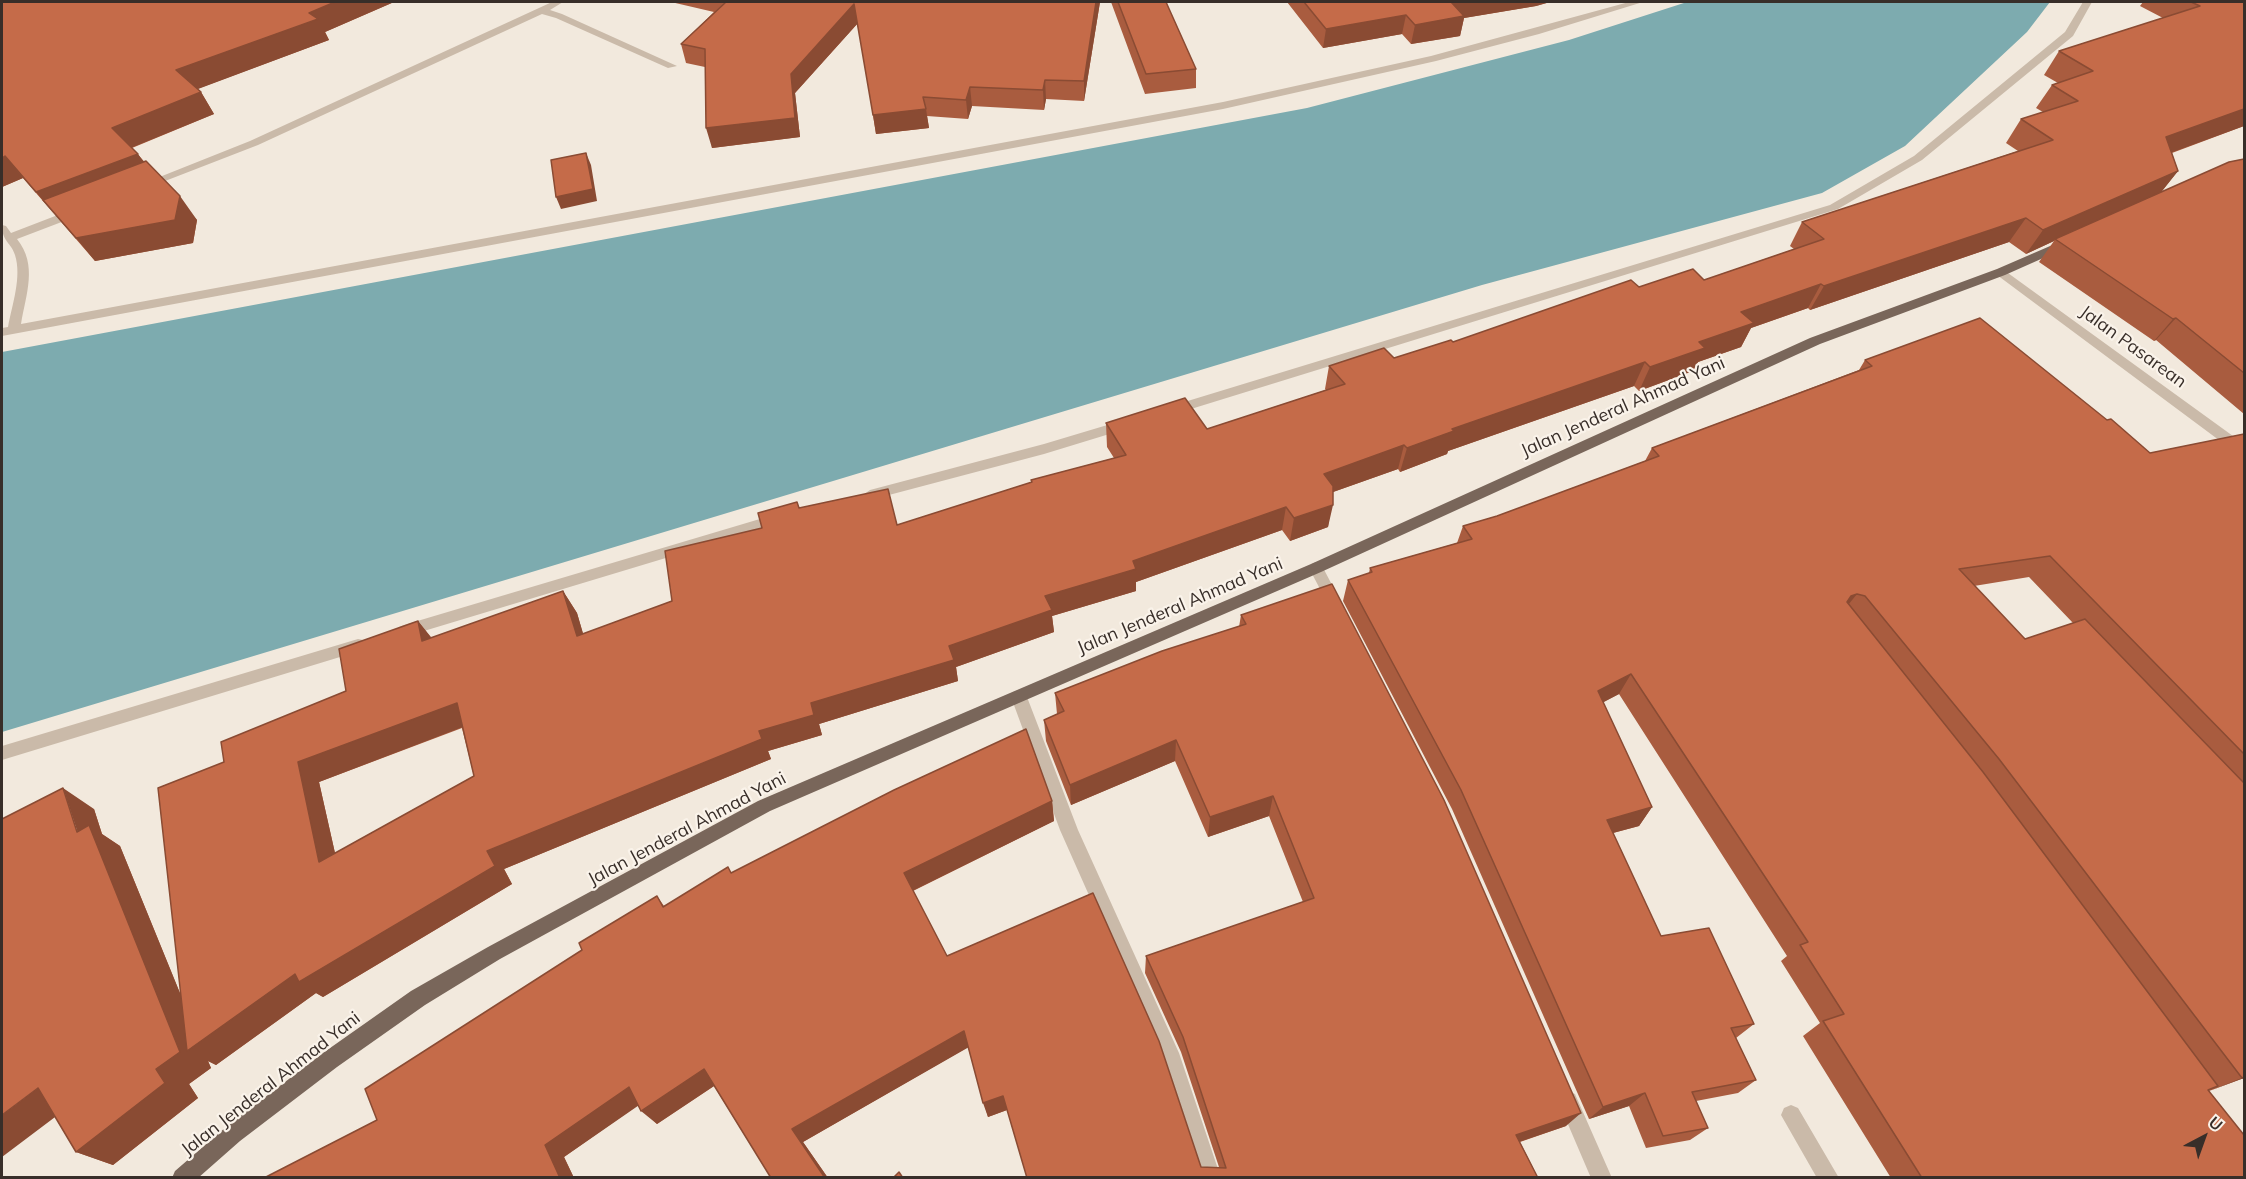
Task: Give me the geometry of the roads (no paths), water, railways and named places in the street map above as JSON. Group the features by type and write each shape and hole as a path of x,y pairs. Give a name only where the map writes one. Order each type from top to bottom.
{"main road":[{"name":"Jalan Jenderal Ahmad Yani","path":"182,1178 233,1134 340,1053 418,998 494,953 764,806 1317,568 1815,341 2001,272 2075,239"}],"street":[{"path":"132,190 254,143 558,2"},
{"path":"87,208 5,233 20,251 24,268 8,331 1296,90 1418,63 1638,2"},
{"path":"1156,416 1834,207 1918,158 2069,34 2087,2"},
{"path":"541,11 559,16 672,66"},
{"name":"Jalan Pasarean","path":"2001,272 2244,451"},
{"path":"859,497 1044,449 1134,422"},
{"path":"390,636 790,515"},
{"path":"1317,568 1342,618"},
{"path":"2,753 367,642"},
{"path":"1019,697 1069,830 1169,1053 1211,1178"},
{"path":"1559,1081 1602,1178"},
{"path":"1791,1115 1829,1178"}],"water":[{"path":"1687,2 2050,2 2027,32 1905,146 1822,193 1482,285 2,732 2,352 1307,108 1569,40"}]}
